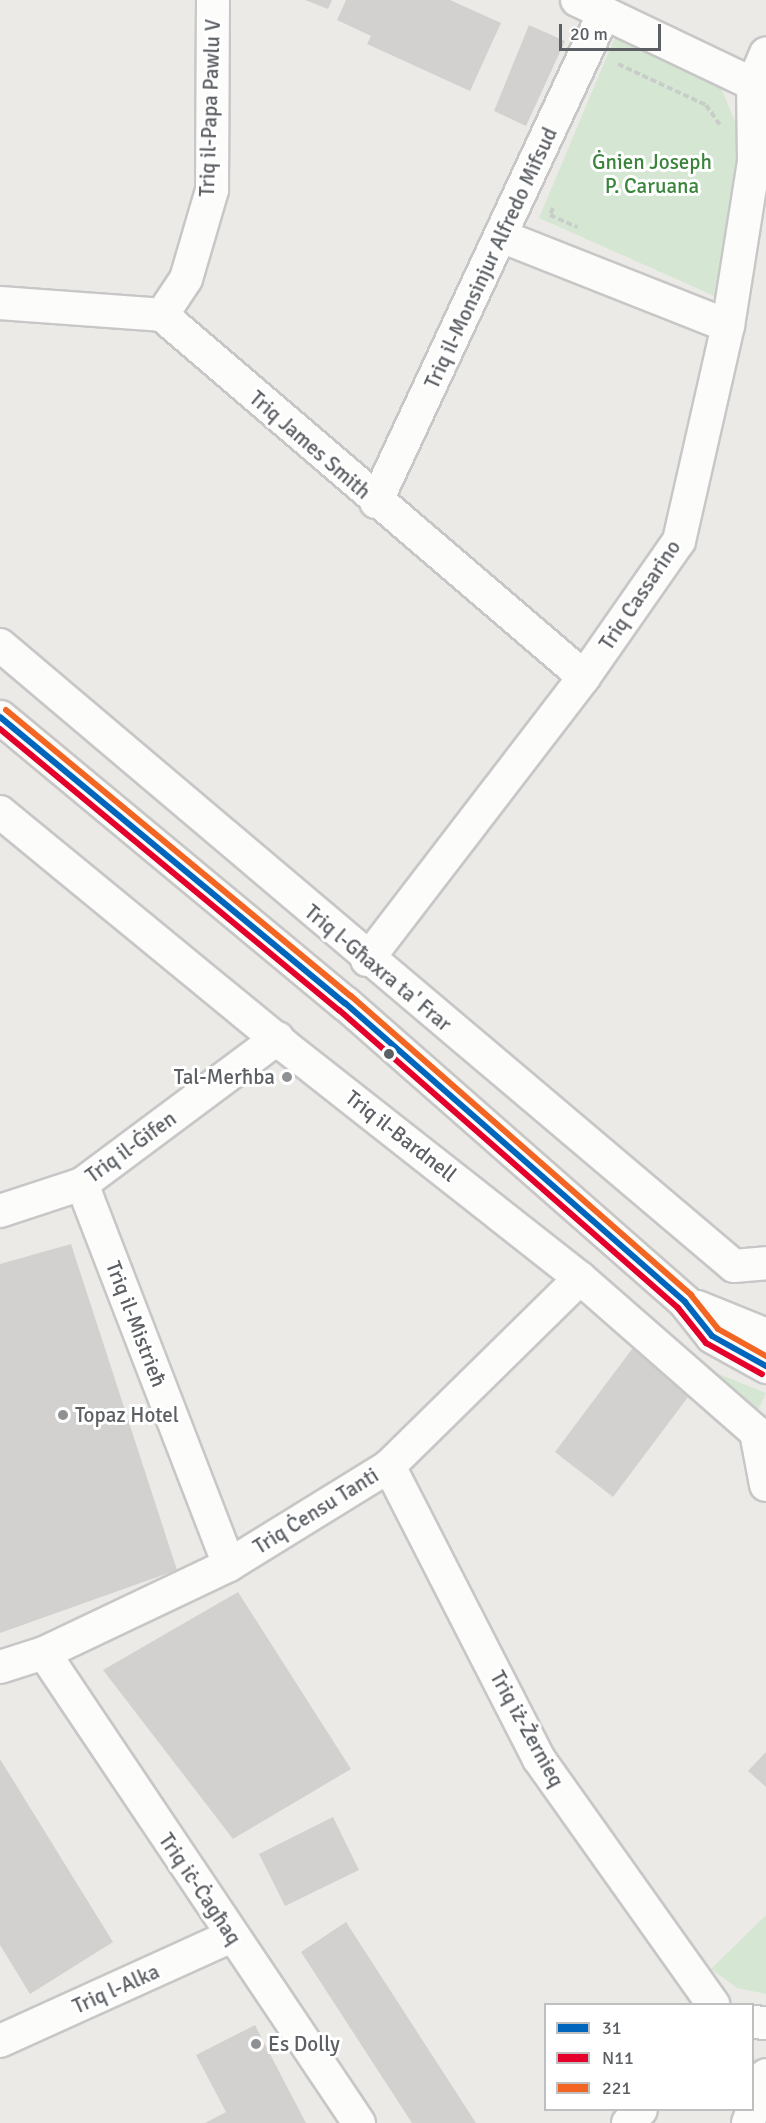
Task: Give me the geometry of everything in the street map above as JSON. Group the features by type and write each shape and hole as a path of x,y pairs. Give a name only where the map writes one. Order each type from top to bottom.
{"street":[{"name":"Triq il-Papa Pawlu V","path":"162,315 186,279 212,190 213,0"},
{"path":"577,0 753,84"},
{"name":"Triq il-Monsinjur Alfredo Mifsud","path":"376,502 604,13"},
{"name":"Triq Cassarino","path":"367,960 584,678 679,541 728,326 754,162 753,84 766,54"},
{"path":"501,236 728,326"},
{"path":"0,303 162,315"},
{"name":"Triq James Smith","path":"162,315 376,502 584,678"},
{"name":"Triq l-Għaxra ta' Frar","path":"0,645 367,960 734,1266 766,1263"},
{"path":"0,717 345,1003 685,1302 712,1336 766,1366"},
{"name":"Triq il-Bardnell","path":"0,812 278,1038 580,1278 756,1432 766,1485"},
{"name":"Triq il-Ġifen","path":"0,1211 82,1184 278,1038"},
{"name":"Triq il-Mistrieħ","path":"82,1184 229,1565"},
{"name":"Triq Ċensu Tanti","path":"0,1667 44,1653 229,1565 389,1466 580,1278"},
{"path":"685,1302 766,1335"},
{"name":"Triq iż-Żernieq","path":"389,1466 539,1759 712,2003"},
{"name":"Triq iċ-Ċagħaq","path":"44,1653 359,2123"},
{"name":"Triq l-Alka","path":"0,2041 232,1936"},
{"path":"754,2107 766,2075"},
{"path":"628,2123 639,2111"}],"path":[{"path":"606,59 706,105 723,130"},
{"path":"554,204 550,215 581,229"}],"green space":[{"name":"Ġnien Joseph P. Caruana","path":"615,37 721,87 744,144 719,298 539,218"},
{"path":"709,1370 766,1393 756,1414"},
{"path":"766,1915 766,1994 737,1988 711,1969"}],"building":[{"path":"305,0 332,0 328,9"},
{"path":"346,0 450,0 501,23 470,91 367,44 371,36 337,20"},
{"path":"529,25 565,41 526,126 494,111"},
{"name":"Topaz Hotel","path":"71,1244 177,1570 0,1633 0,1264"},
{"path":"635,1345 694,1389 613,1497 555,1452"},
{"path":"238,1592 351,1769 233,1839 103,1670"},
{"path":"766,1752 766,1787 748,1771"},
{"path":"0,1759 113,1942 30,1994 0,1945"},
{"path":"333,1817 359,1870 285,1906 259,1854"},
{"path":"346,1922 476,2123 412,2123 301,1952"},
{"path":"255,2025 306,2123 205,2123 226,2112 196,2055"}],"transit line":[{"name":"221","path":"6,710 351,996 691,1295 718,1329 766,1356"},
{"name":"31","path":"0,717 345,1003 685,1302 712,1336 766,1366"},
{"name":"N11","path":"0,729 339,1010 678,1308 706,1343 762,1374"}],"place":[{"name":"Tal-Merħba","path":"287,1077"},
{"name":"Topaz Hotel","path":"63,1415"},
{"name":"Es Dolly","path":"256,2044"}]}
